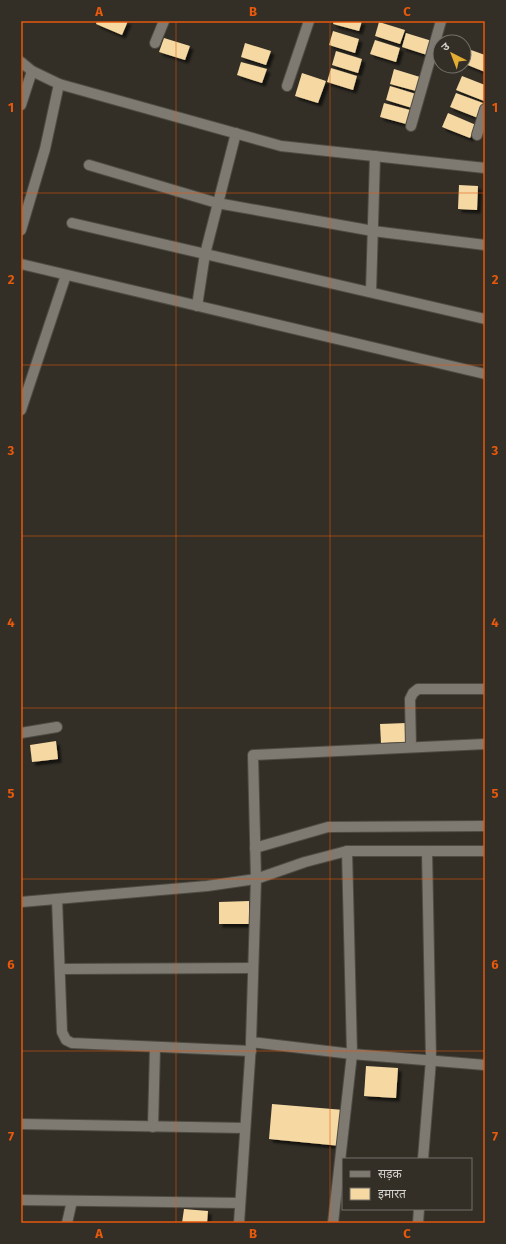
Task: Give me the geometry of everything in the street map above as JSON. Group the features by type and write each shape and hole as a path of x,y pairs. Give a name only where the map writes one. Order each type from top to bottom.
{"street":[{"path":"155,43 164,21"},
{"path":"287,86 309,21"},
{"path":"411,126 441,21"},
{"path":"21,62 32,70 59,84 281,146 485,168"},
{"path":"21,106 32,70"},
{"path":"21,230 45,149 59,84"},
{"path":"476,135 485,110"},
{"path":"197,306 205,254 236,133"},
{"path":"371,292 375,156"},
{"path":"89,165 217,203 373,231 485,245"},
{"path":"72,223 485,319"},
{"path":"21,264 485,374"},
{"path":"21,410 66,275"},
{"path":"411,747 410,699 413,693 418,689 485,689"},
{"path":"21,733 57,727"},
{"path":"238,1223 251,1046 256,879 253,755 485,744"},
{"path":"255,848 328,827 485,826"},
{"path":"333,1223 352,1054 347,851"},
{"path":"21,902 199,887 256,879 305,862 347,851 485,851"},
{"path":"423,1158 431,1060 427,851"},
{"path":"57,899 62,1032 66,1040 72,1043 155,1047 251,1046 485,1065"},
{"path":"60,969 253,968"},
{"path":"153,1127 155,1047"},
{"path":"21,1124 245,1128"},
{"path":"21,1200 72,1202 240,1203"},
{"path":"67,1223 72,1202"},
{"path":"418,1223 419,1210"}],"building":[{"path":"97,21 128,21 122,35 96,24"},
{"path":"334,21 362,21 359,31 333,24"},
{"path":"379,22 405,30 400,44 375,36"},
{"path":"333,31 359,39 355,53 329,45"},
{"path":"406,33 432,41 427,55 402,47"},
{"path":"164,38 190,46 185,60 159,52"},
{"path":"375,40 400,48 396,62 370,54"},
{"path":"245,43 271,51 266,65 241,57"},
{"path":"472,50 485,55 485,72 472,67"},
{"path":"336,51 362,59 358,73 332,65"},
{"path":"241,62 267,69 262,83 237,75"},
{"path":"331,68 357,76 353,90 327,82"},
{"path":"394,69 420,77 416,91 390,84"},
{"path":"302,73 326,81 318,103 295,96"},
{"path":"462,76 485,85 484,101 456,90"},
{"path":"390,86 416,94 412,108 386,100"},
{"path":"456,93 483,103 478,118 450,107"},
{"path":"384,103 410,110 406,124 380,117"},
{"path":"448,113 476,125 470,138 442,127"},
{"path":"459,185 478,186 477,210 458,209"},
{"path":"406,723 406,742 381,743 380,724"},
{"path":"56,741 58,759 32,762 30,745"},
{"path":"249,901 249,924 219,924 219,902"},
{"path":"366,1066 398,1068 396,1098 364,1096"},
{"path":"272,1104 344,1110 341,1146 269,1139"},
{"path":"184,1209 208,1211 207,1223 182,1223"}]}
